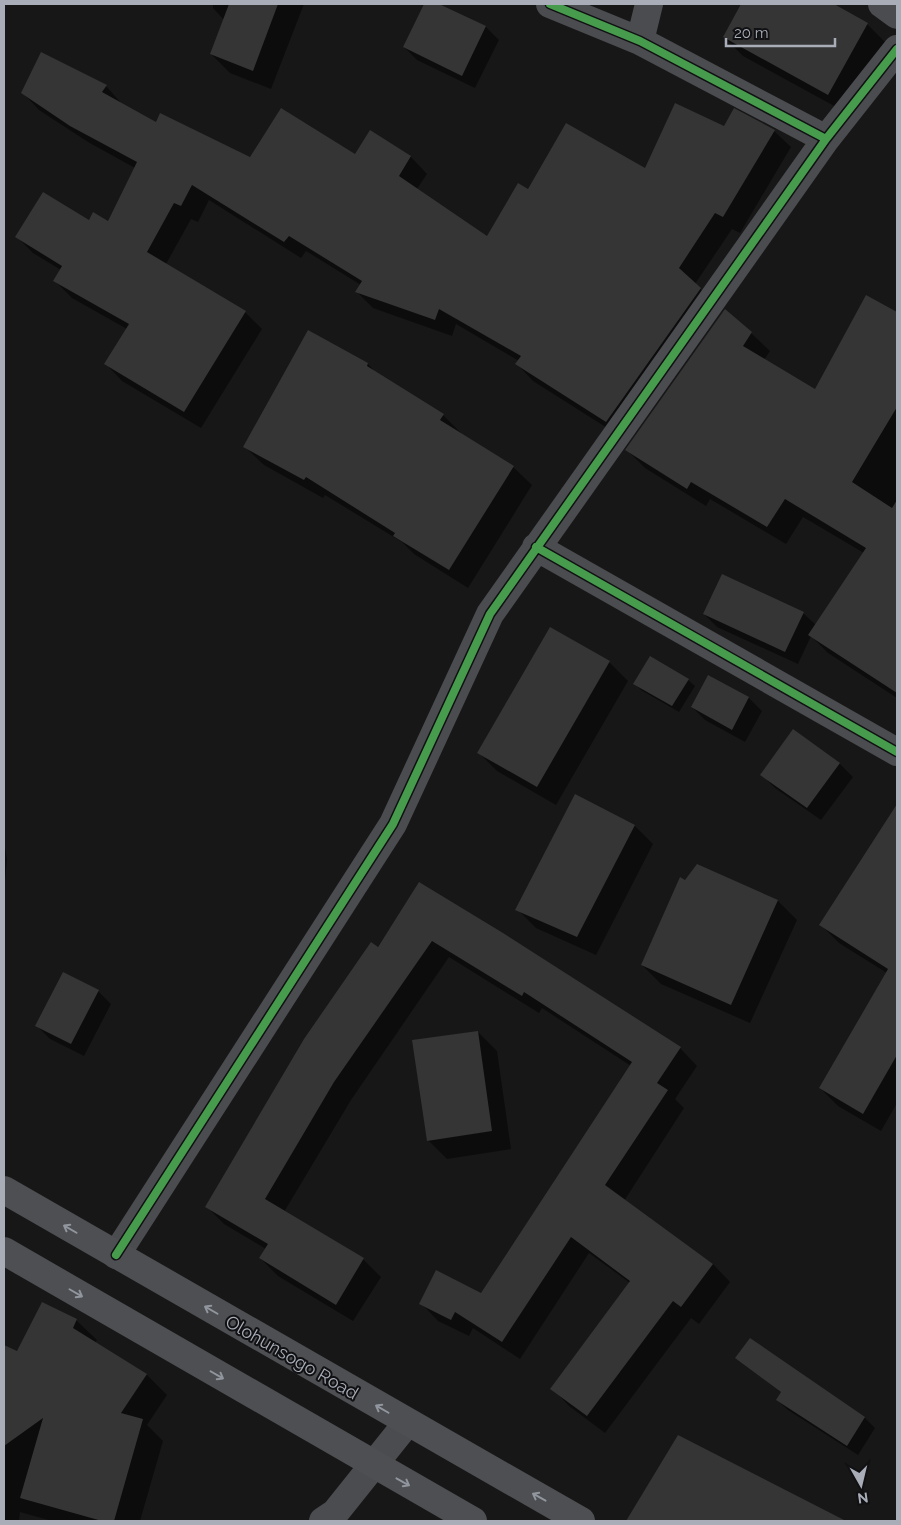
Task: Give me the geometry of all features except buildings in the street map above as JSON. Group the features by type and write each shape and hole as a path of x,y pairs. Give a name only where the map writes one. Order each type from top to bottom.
{"main road":[{"name":"Olohunsogo Road","path":"4,1190 407,1423 581,1521"},
{"path":"4,1251 472,1521"}],"street":[{"path":"550,4 640,40 826,139"},
{"path":"640,40 650,4"},
{"path":"882,4 897,15"},
{"path":"116,1255 393,824 490,614 826,139 897,49"},
{"path":"536,547 897,752"},
{"path":"323,1521 335,1513 375,1466 407,1423"}],"cycle path":[{"path":"550,4 640,41 826,139"},
{"path":"116,1255 393,824 490,614 826,139 897,49"},
{"path":"536,547 897,752"}]}
